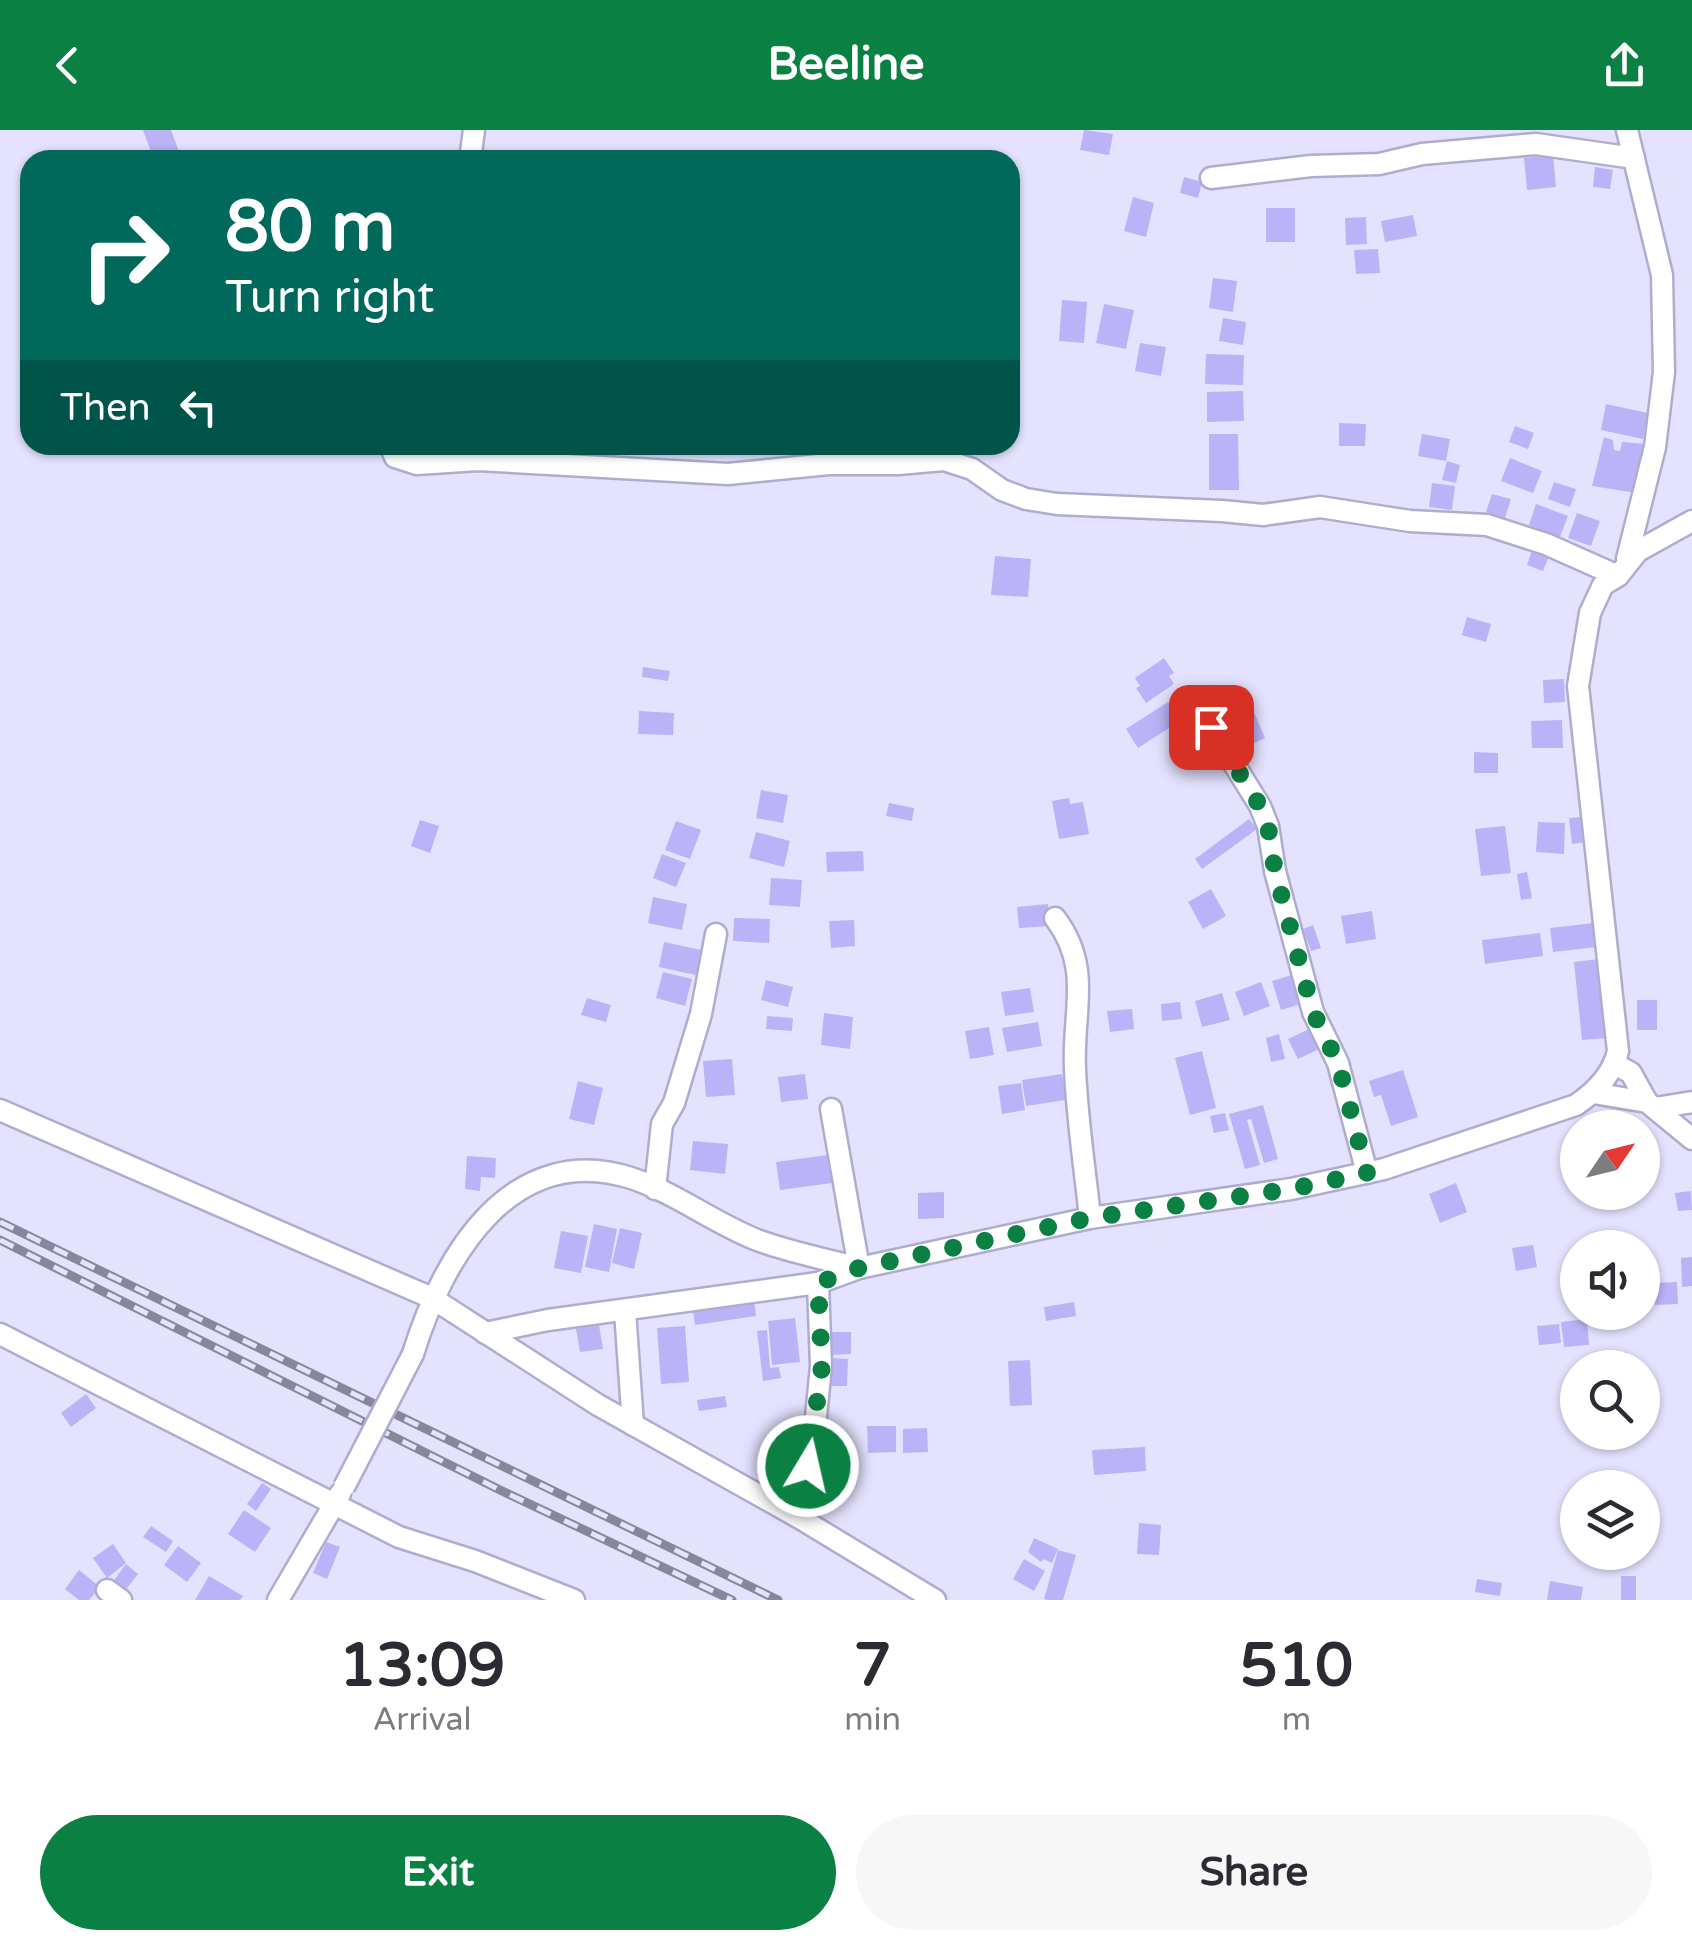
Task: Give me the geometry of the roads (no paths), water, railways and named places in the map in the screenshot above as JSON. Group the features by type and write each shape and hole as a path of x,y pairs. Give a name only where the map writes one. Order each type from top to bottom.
{"street":[{"path":"1622,571 1656,446 1664,372 1662,275 1626,130"},
{"path":"1211,178 1311,166 1379,164 1422,154 1536,144 1634,158"},
{"path":"394,455 417,464 478,460 728,474 829,464 944,460 972,469 1014,495 1057,504 1222,511 1244,516 1320,507 1410,521 1487,524 1622,571"},
{"path":"486,1332 818,1283 859,1268 1090,1218 1291,1189 1367,1173 1576,1105 1593,1093 1615,1064 1618,1051 1578,686 1590,614 1603,586 1638,551 1692,521"},
{"path":"1211,727 1260,806 1268,826 1275,871 1313,1012 1338,1063 1367,1173"},
{"path":"1055,918 1071,939 1079,976 1074,1067 1090,1218"},
{"path":"655,1189 662,1124 674,1103 701,1014 716,934"},
{"path":"1615,1064 1631,1074 1651,1105 1692,1139"},
{"path":"1593,1093 1651,1105 1692,1102"},
{"path":"831,1109 859,1268"},
{"path":"0,1110 432,1298 633,1425 798,1517 935,1600"},
{"path":"278,1600 340,1495 412,1354 432,1298 460,1246 485,1216 517,1191 572,1171 606,1172 655,1189 756,1239 859,1268"},
{"path":"798,1517 814,1437 822,1366 818,1283"},
{"path":"625,1311 633,1425"},
{"path":"0,1334 340,1495 398,1537 475,1561 574,1600"}],"railway":[{"path":"0,1222 778,1600"},
{"path":"0,1240 500,1490 732,1600"}]}
